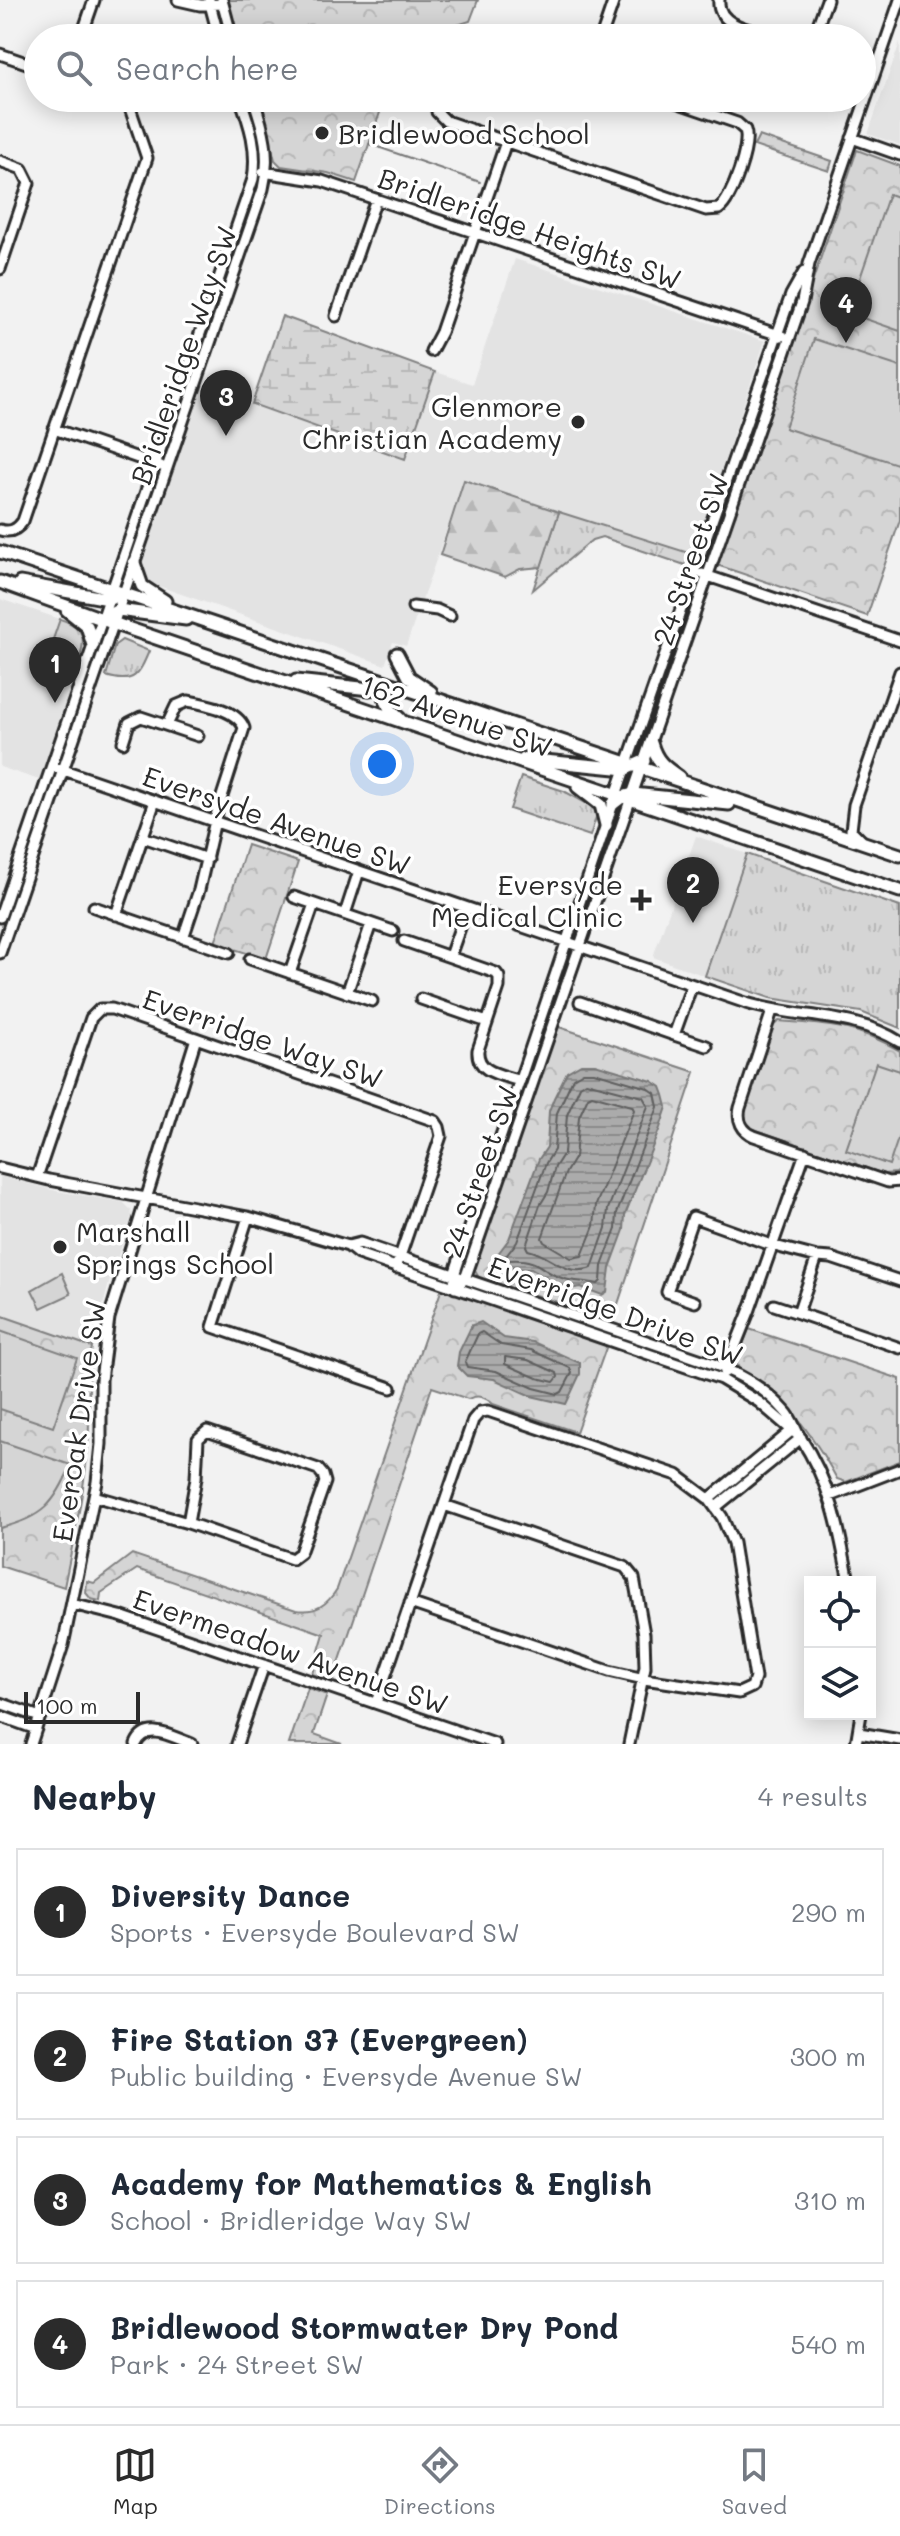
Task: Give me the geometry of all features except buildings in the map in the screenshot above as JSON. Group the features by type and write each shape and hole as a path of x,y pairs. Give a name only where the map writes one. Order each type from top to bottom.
{"main road":[{"name":"162 Avenue SW","path":"0,552 115,594 198,617 900,855"},
{"path":"134,563 144,588 198,617"},
{"name":"162 Avenue SW","path":"0,581 108,621 900,891"},
{"path":"0,581 115,594"},
{"path":"53,601 87,626 93,645"},
{"path":"108,621 118,610 218,624"},
{"path":"397,654 409,677 444,702"},
{"path":"275,678 370,689 387,682"},
{"path":"387,682 384,692 387,705 403,722"},
{"path":"651,743 662,765 693,786"},
{"path":"499,755 634,765"},
{"path":"560,776 597,801 604,811 606,825"},
{"path":"623,798 758,808"}],"street":[{"path":"86,24 94,0"},
{"path":"178,0 222,2 228,24"},
{"path":"606,24 614,0"},
{"path":"719,0 719,10 725,19 739,24"},
{"path":"818,24 827,0"},
{"name":"24 Street SW","path":"876,69 900,0"},
{"path":"210,3 215,24"},
{"path":"0,54 24,62"},
{"path":"0,530 11,532 23,521 147,158 131,112"},
{"name":"Bridleridge Way SW","path":"118,610 115,594 155,464 254,171 255,150 245,112"},
{"name":"Bridleridge Way SW","path":"115,594 134,563 266,173 266,140 257,112"},
{"path":"437,112 443,120 506,142 706,210 719,209 729,198 747,144 745,130 737,123 705,112"},
{"name":"24 Street SW","path":"455,1288 454,1275 606,825 623,798 634,765 651,743 802,302 809,264 861,112"},
{"path":"852,138 900,155"},
{"path":"431,351 441,332 506,142"},
{"path":"0,161 22,169 29,183 0,269"},
{"name":"Bridleridge Heights SW","path":"254,171 322,181 789,339"},
{"path":"336,316 376,199"},
{"name":"24 Street SW","path":"455,1288 465,1279 580,947 623,798 695,572 791,295 809,264"},
{"path":"222,271 234,275"},
{"path":"187,372 198,376"},
{"path":"54,429 167,468"},
{"path":"695,572 900,641"},
{"path":"1,948 63,770 115,594"},
{"path":"413,607 437,610 450,616"},
{"path":"0,917 93,645 108,621"},
{"path":"870,845 852,831 850,824 900,672"},
{"path":"167,725 176,706 188,701 235,715 243,724 243,734 183,938"},
{"path":"123,742 129,723 137,717 198,736"},
{"name":"Eversyde Avenue SW","path":"52,766 692,985 772,1011 863,1024 900,1042"},
{"path":"116,915 155,801"},
{"path":"817,827 841,826 854,805"},
{"path":"143,837 207,859"},
{"path":"345,914 359,871"},
{"path":"294,897 393,931"},
{"path":"290,973 314,904"},
{"path":"94,907 229,953"},
{"path":"450,956 467,908"},
{"path":"347,993 371,924"},
{"path":"404,941 489,970 499,977 499,987 478,1050 478,1063 520,1081"},
{"path":"250,959 372,1001"},
{"path":"674,1035 692,985"},
{"path":"421,999 487,1022"},
{"path":"580,1002 707,1046"},
{"name":"Everridge Way SW","path":"37,1177 91,1018 103,1008 112,1009 438,1123 441,1136 396,1268"},
{"path":"772,1011 740,1108 740,1120 749,1133 888,1182 900,1181"},
{"name":"Everoak Drive SW","path":"31,1744 59,1663 100,1465 101,1380 104,1345 114,1300 196,1038"},
{"path":"721,1379 750,1309 805,1153"},
{"name":"Everridge Drive SW","path":"0,1168 248,1217 348,1246 358,1254 455,1288 726,1369 772,1398 786,1412 792,1429"},
{"path":"248,1217 213,1327 391,1388"},
{"path":"695,1302 667,1292 693,1217 771,1245 831,1258 900,1281"},
{"name":"Everridge Drive SW","path":"348,1246 360,1243 399,1256 610,1334 721,1379 759,1402 801,1438 816,1463 839,1527 848,1576"},
{"path":"798,1313 817,1257"},
{"path":"774,1305 900,1348"},
{"path":"376,1703 410,1603 474,1418 480,1412 488,1411 677,1475 709,1499 727,1526 733,1543 753,1656 754,1682 748,1690 739,1693 609,1671 410,1603"},
{"path":"709,1499 792,1429"},
{"path":"94,1496 188,1523 292,1559 300,1553 325,1482 323,1475 318,1469 207,1431 198,1439 196,1478 188,1523"},
{"path":"716,1507 801,1438"},
{"path":"830,1496 900,1469"},
{"path":"444,1505 629,1569 634,1578 644,1634 644,1679 629,1744"},
{"name":"Evermeadow Avenue SW","path":"72,1604 120,1616 495,1744"},
{"path":"237,1744 264,1665"},
{"path":"0,1703 40,1717"},
{"path":"0,1716 36,1729"},
{"path":"856,1744 860,1720"},
{"path":"136,1744 141,1735 152,1731 192,1744"},
{"path":"859,1733 900,1740"}],"shaded area":[{"path":"900,42 900,145 868,134"},
{"path":"515,259 765,341 692,557 464,480 406,646 393,642 385,665 147,582 141,566 202,387 405,459 435,372 472,384"},
{"path":"0,599 60,619 48,654 78,665 39,780 0,767"},
{"path":"696,836 747,854 705,976 653,957"},
{"name":"Marshall Springs School","path":"0,1176 57,1191 123,1202 131,1210 132,1216 109,1283 92,1347 0,1315"}],"green space":[{"path":"228,0 478,0 470,21 460,24 234,24"},
{"name":"Bridlewood School","path":"263,112 380,112 356,182 328,173 281,166 275,160"},
{"path":"759,136 832,161 829,171 754,146"},
{"path":"857,150 900,166 900,520 867,616 717,565"},
{"path":"889,194 900,198 900,331 848,313"},
{"path":"282,316 435,372 405,459 252,404"},
{"path":"814,339 900,367 900,465 785,428"},
{"path":"464,480 559,512 541,567 520,569 505,577 440,555"},
{"path":"559,512 692,554 685,565 602,537 592,540 533,590"},
{"path":"60,619 76,626 82,636 78,665 48,654"},
{"path":"122,640 149,651 134,676 123,679 106,676 115,645"},
{"path":"521,777 564,791 595,808 598,811 590,836 510,809"},
{"path":"247,845 298,862 266,959 215,943"},
{"path":"747,854 900,907 900,1028 861,1012 770,998 705,976"},
{"path":"779,1021 856,1031 900,1051 900,1171 884,1174 751,1128 742,1118 773,1026"},
{"path":"556,1026 695,1072 613,1319 479,1278 474,1269"},
{"path":"876,1063 900,1071 900,1133 889,1165 846,1150"},
{"path":"62,1273 71,1294 41,1308 32,1290"},
{"path":"442,1288 607,1345 576,1432 493,1404 481,1397 468,1399 432,1387 333,1681 312,1674 324,1634 137,1569 101,1593 100,1601 91,1599 86,1593 87,1581 94,1583 132,1554 296,1610 315,1609 325,1603 337,1589"},
{"path":"0,1315 92,1347 86,1464 64,1587 0,1566"},
{"path":"749,1329 900,1379 900,1461 846,1482 837,1479 796,1417 739,1369 736,1362"},
{"path":"0,1331 77,1358 53,1427 0,1409"},
{"path":"0,1441 71,1465 59,1490 45,1507 27,1519 0,1528"},
{"path":"308,1688 327,1695 314,1734 342,1744 289,1744"}],"water":[{"path":"581,1064 595,1064 652,1081 661,1087 667,1107 625,1215 624,1230 610,1268 607,1292 602,1295 581,1287 569,1289 557,1285 531,1269 505,1268 497,1263 497,1255 509,1239 539,1159 547,1147 549,1111 554,1098 567,1072"},
{"path":"481,1322 504,1338 533,1342 580,1363 580,1374 566,1404 531,1396 494,1379 467,1376 457,1366 459,1352 472,1325"}],"waterway":[{"path":"369,144 480,182"}],"place":[{"name":"Bridlewood School","path":"322,133"},
{"name":"Bridlewood Stormwater Dry Pond","path":"846,343"},
{"name":"Glenmore Christian Academy","path":"578,422"},
{"name":"Academy for Mathematics & English","path":"226,436"},
{"name":"Diversity Dance","path":"55,703"},
{"name":"Eversyde Medical Clinic","path":"641,900"},
{"name":"Fire Station 37 (Evergreen)","path":"693,923"},
{"name":"Marshall Springs School","path":"60,1247"}]}
